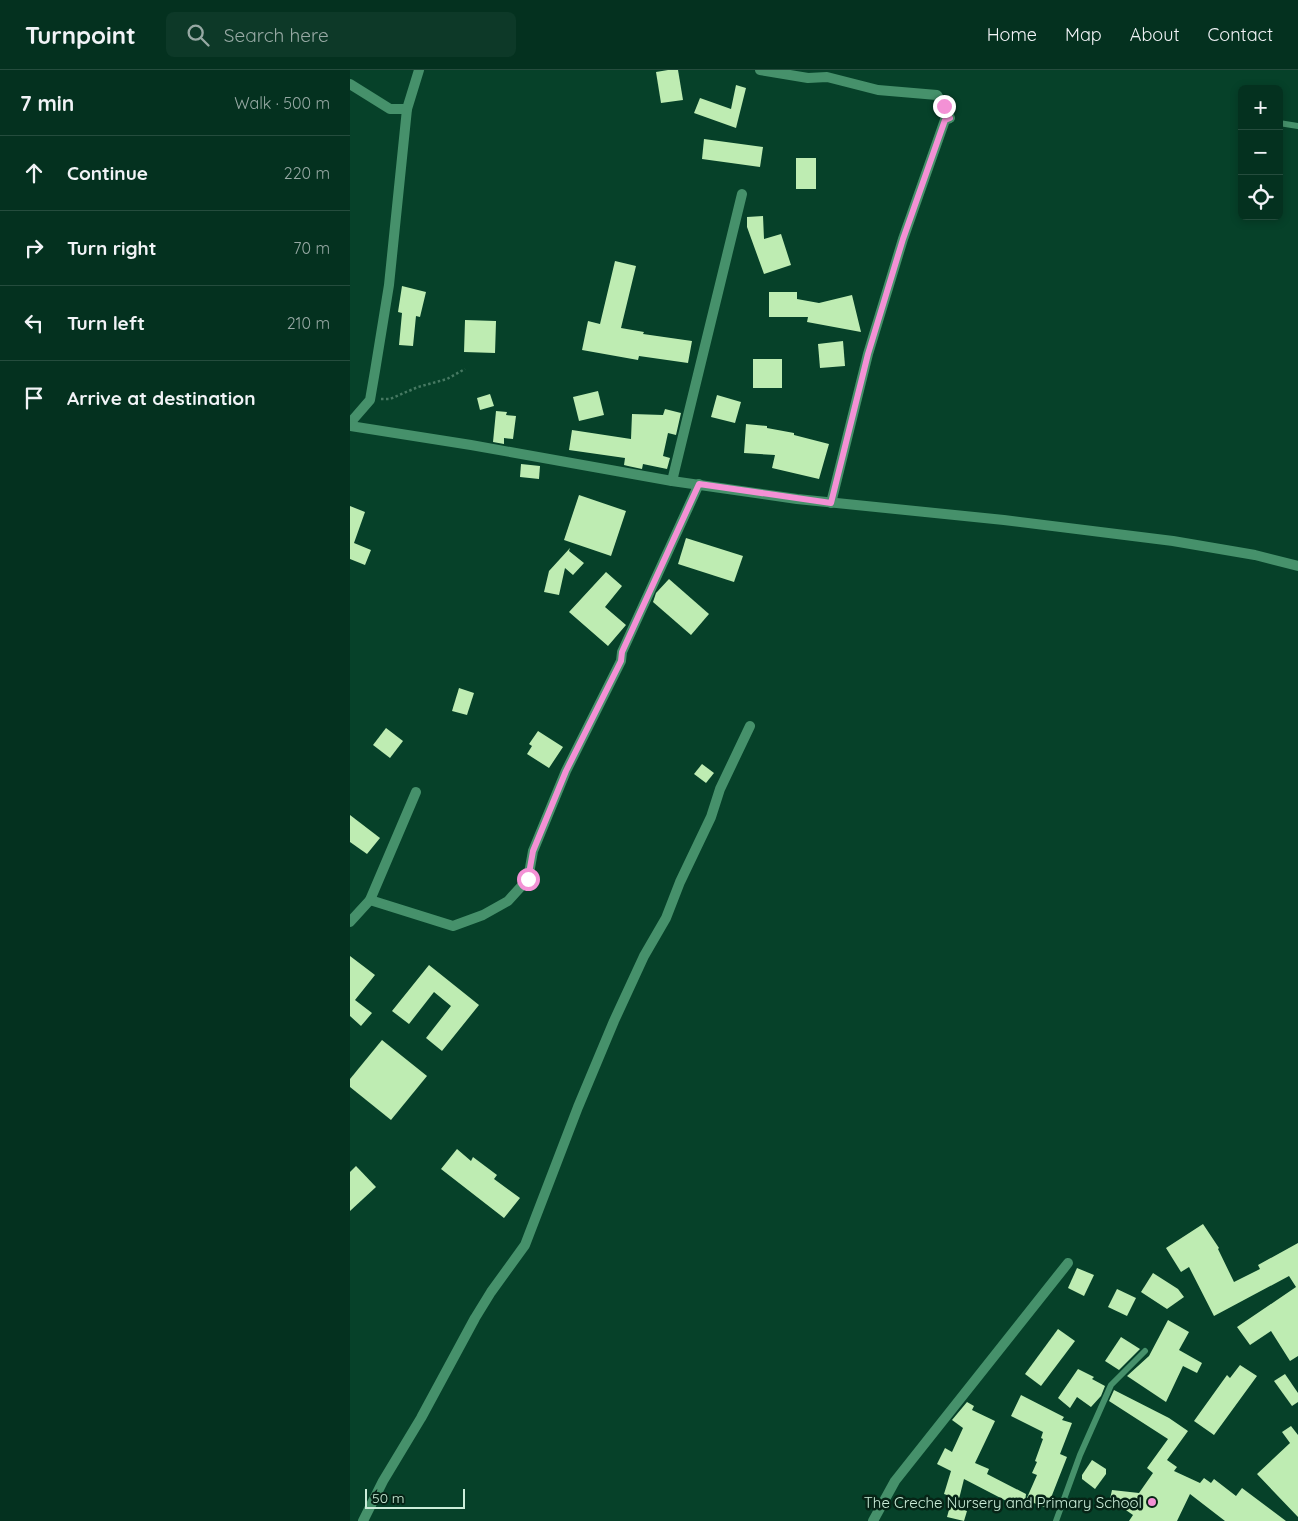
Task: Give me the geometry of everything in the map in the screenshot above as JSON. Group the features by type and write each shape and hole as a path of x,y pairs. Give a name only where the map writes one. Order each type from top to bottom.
{"street":[{"path":"420,70 407,109 390,285 370,400 350,424 672,481 831,503 1004,520 1173,541 1255,555 1298,566"},
{"path":"760,70 808,78 828,74 878,90 936,95 950,118 945,120 907,230 868,354 831,503"},
{"path":"350,84 390,109 407,109"},
{"path":"672,481 742,194"},
{"path":"370,900 453,926 483,915 508,901 528,879 533,851 566,771 621,661 622,652 699,484"},
{"path":"363,1521 383,1482 491,1292 524,1245 614,1021 644,956 666,918 680,882 711,817 720,789 750,726"},
{"path":"350,922 370,900 416,792"},
{"path":"872,1521 894,1481 1068,1263"}],"lane":[{"path":"1283,124 1298,126"},
{"path":"1056,1521 1080,1454 1111,1385 1145,1351"}],"path":[{"path":"370,400 390,399 418,387 447,379 465,369"}],"building":[{"path":"678,70 683,100 661,103 656,72"},
{"path":"736,85 746,88 736,128 694,113 700,98 731,109"},
{"path":"704,139 763,147 760,167 702,159"},
{"path":"796,158 816,158 816,189 796,189"},
{"path":"763,216 764,239 781,234 791,265 764,274 747,227 747,217"},
{"path":"615,261 636,266 621,328 644,332 643,334 692,341 688,363 639,356 638,360 582,350 588,321 600,324"},
{"path":"402,286 426,292 420,317 416,316 413,346 399,345 402,313 398,312"},
{"path":"769,292 797,292 797,299 819,303 852,295 861,332 807,322 808,317 769,317"},
{"path":"465,320 496,321 495,353 464,352"},
{"path":"843,341 845,366 820,368 818,344"},
{"path":"753,359 782,359 782,388 753,388"},
{"path":"598,391 604,415 579,421 573,397"},
{"path":"490,394 494,406 480,410 477,398"},
{"path":"717,395 741,402 735,423 711,417"},
{"path":"665,409 681,413 676,435 668,433 663,456 670,458 667,469 643,464 642,469 624,465 625,458 569,450 572,430 631,439 632,414 663,415"},
{"path":"496,411 507,412 506,415 516,416 513,439 504,438 504,444 493,442"},
{"path":"746,424 767,426 767,428 794,433 794,435 829,444 819,479 772,468 775,455 744,453"},
{"path":"521,464 540,466 539,479 520,477"},
{"path":"579,495 626,511 611,556 564,540"},
{"path":"350,506 365,512 354,543 371,550 365,565 350,559"},
{"path":"686,538 743,556 734,582 678,564"},
{"path":"570,548 569,551 584,563 573,575 565,568 559,595 544,592 549,571"},
{"path":"606,572 622,586 605,607 626,625 608,646 569,612"},
{"path":"669,579 709,614 691,635 653,602 656,593"},
{"path":"459,688 474,693 467,715 452,711"},
{"path":"386,728 403,741 390,758 373,745"},
{"path":"538,731 563,747 549,768 527,754 532,746 529,744"},
{"path":"702,764 714,773 706,783 694,774"},
{"path":"350,815 380,838 367,854 350,842"},
{"path":"350,956 375,975 355,1000 372,1013 361,1026 350,1016"},
{"path":"429,965 479,1005 442,1051 426,1038 451,1006 434,992 409,1024 392,1011"},
{"path":"382,1040 427,1076 391,1120 350,1087 350,1079"},
{"path":"457,1149 471,1161 473,1157 497,1175 494,1179 520,1198 504,1218 441,1169"},
{"path":"356,1166 376,1187 350,1211 350,1172"},
{"path":"1203,1224 1219,1248 1234,1282 1260,1269 1258,1265 1298,1243 1298,1356 1290,1361 1271,1331 1250,1345 1237,1327 1296,1287 1289,1276 1214,1316 1189,1267 1181,1272 1166,1248"},
{"path":"1077,1268 1094,1275 1084,1296 1068,1288"},
{"path":"1153,1273 1178,1289 1184,1297 1167,1309 1141,1292"},
{"path":"1117,1289 1136,1298 1127,1316 1108,1307"},
{"path":"1168,1320 1189,1332 1179,1350 1202,1363 1197,1373 1183,1366 1166,1402 1127,1376 1149,1356"},
{"path":"1058,1329 1075,1341 1041,1386 1025,1374"},
{"path":"1121,1337 1140,1349 1119,1370 1105,1361"},
{"path":"1240,1365 1257,1376 1214,1435 1194,1421 1227,1375 1230,1378"},
{"path":"1078,1369 1094,1377 1092,1379 1105,1386 1101,1396 1091,1407 1077,1397 1070,1408 1058,1398"},
{"path":"1285,1374 1298,1393 1298,1402 1292,1406 1274,1381"},
{"path":"1114,1390 1169,1418 1188,1431 1167,1460 1177,1467 1174,1471 1200,1483 1204,1478 1211,1483 1214,1479 1236,1496 1242,1488 1286,1521 1225,1521 1190,1494 1177,1521 1129,1521 1133,1515 1110,1499 1112,1490 1139,1493 1153,1473 1147,1468 1168,1439 1109,1401"},
{"path":"1021,1395 1064,1417 1062,1420 1072,1423 1060,1454 1067,1457 1047,1508 1026,1500 1037,1475 1032,1473 1037,1462 1035,1461 1043,1439 1041,1438 1043,1432 1011,1416"},
{"path":"967,1402 974,1406 972,1410 995,1421 975,1463 989,1469 987,1474 1026,1494 1024,1510 964,1479 959,1499 944,1494 951,1471 937,1464 945,1448 952,1452 963,1428 952,1420"},
{"path":"1291,1426 1298,1435 1298,1517 1257,1474 1290,1443 1282,1432"},
{"path":"1092,1460 1106,1469 1106,1474 1095,1489 1082,1479 1082,1475"},
{"path":"950,1506 967,1511 964,1521 947,1517"}],"place":[{"name":"The Creche Nursery and Primary School","path":"1152,1502"}],"route":[{"path":"528,879 533,851 566,771 621,661 622,652 699,484 831,503 868,354 903,239 945,120 950,118 944,106"}]}
